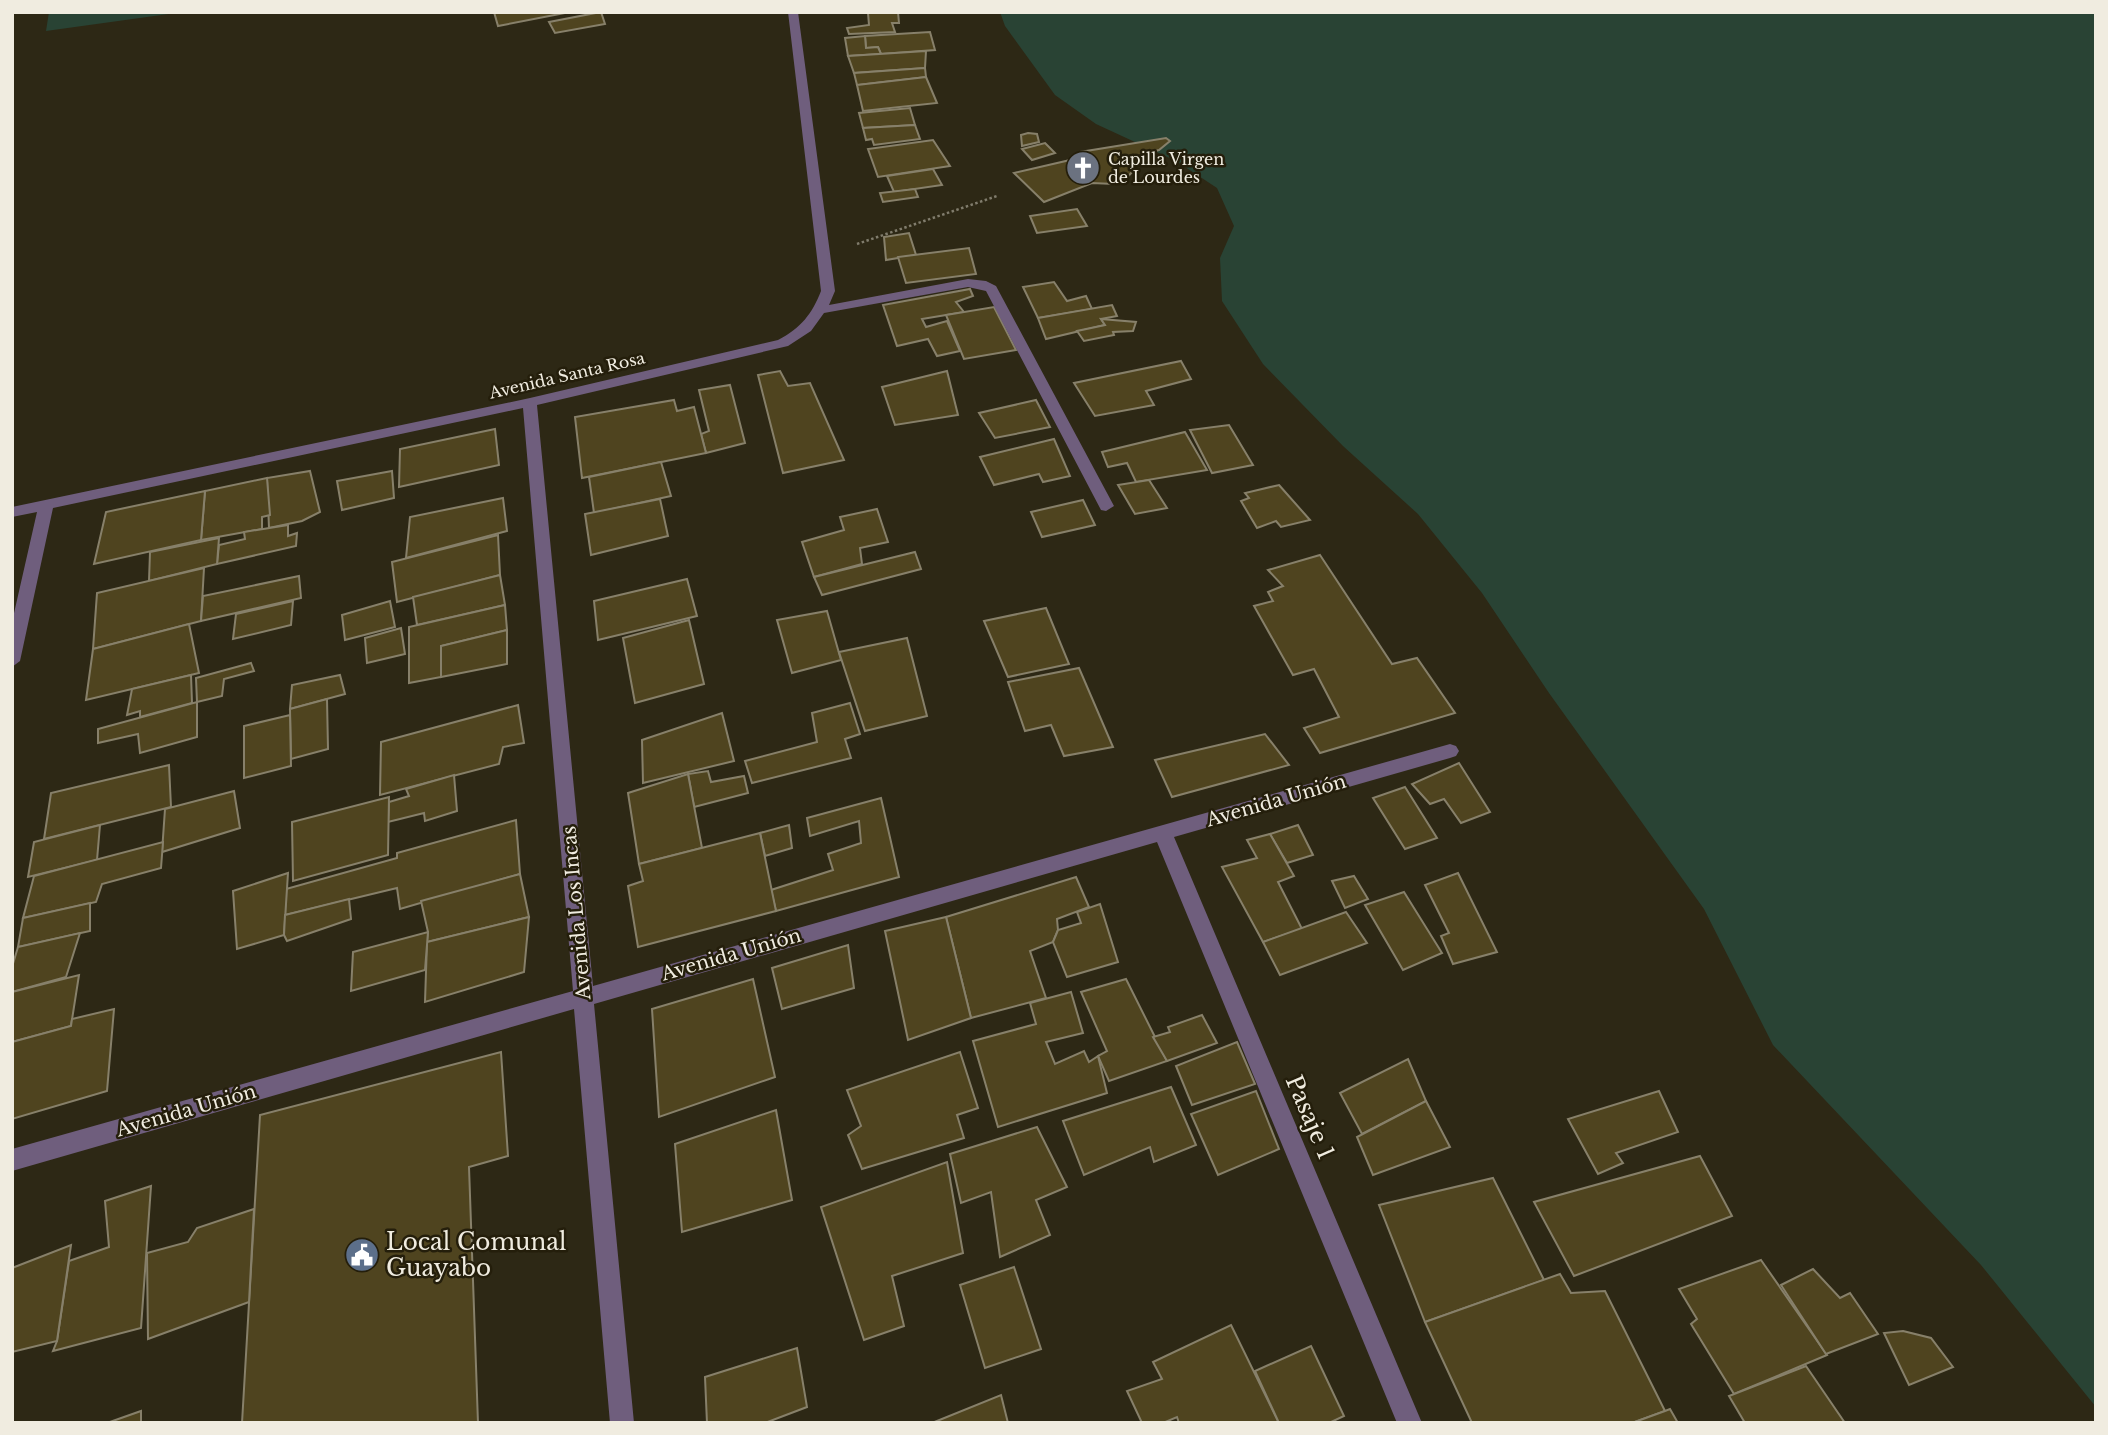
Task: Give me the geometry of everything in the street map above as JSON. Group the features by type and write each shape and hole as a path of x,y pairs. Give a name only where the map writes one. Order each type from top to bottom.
{"street":[{"path":"793,12 828,291 821,310"},
{"path":"821,310 968,283 981,284 991,289 1107,506"},
{"name":"Avenida Santa Rosa","path":"12,512 530,402 783,343 805,332 821,310"},
{"name":"Avenida Los Incas","path":"530,402 622,1423"},
{"path":"12,662 46,506"},
{"name":"Avenida Unión","path":"12,1160 1450,751"},
{"name":"Pasaje 1","path":"1161,832 1410,1423"}],"path":[{"path":"823,257 892,230 997,196"}],"green space":[{"path":"49,12 183,12 46,31"},
{"path":"1000,12 2096,12 2096,1407 1981,1265 1773,1045 1704,909 1549,693 1482,593 1418,514 1343,446 1263,364 1222,301 1220,258 1234,226 1217,188 1176,161 1096,124 1055,95 1005,26"}],"building":[{"path":"494,12 570,12 498,26"},
{"path":"601,12 605,24 555,33 549,22"},
{"path":"898,12 899,23 892,23 895,32 849,34 847,28 869,25 868,13"},
{"path":"930,32 935,50 881,54 878,47 866,48 865,36"},
{"path":"865,36 866,48 878,47 881,54 848,56 845,38"},
{"path":"926,51 925,68 854,73 848,56"},
{"path":"925,68 926,77 857,85 854,73"},
{"path":"926,77 937,103 863,111 857,85"},
{"path":"910,108 915,125 863,128 859,113"},
{"path":"915,125 920,139 874,145 872,139 866,140 863,128"},
{"path":"1037,134 1039,142 1022,146 1021,135"},
{"name":"Capilla Virgen de Lourdes","path":"1166,138 1170,141 1159,150 1144,154 1132,165 1132,172 1125,180 1114,184 1092,183 1044,202 1014,173 1070,160 1080,152"},
{"path":"933,140 950,166 878,177 868,149"},
{"path":"1045,143 1055,153 1032,160 1022,149"},
{"path":"933,169 942,185 894,192 887,176"},
{"path":"915,189 918,197 883,202 880,193"},
{"path":"1077,209 1087,226 1037,233 1030,216"},
{"path":"909,233 916,255 886,260 884,237"},
{"path":"969,248 976,274 906,283 898,257"},
{"path":"1054,282 1067,301 1086,296 1092,309 1038,318 1023,287"},
{"path":"970,289 973,296 956,302 964,312 922,319 926,327 947,321 960,351 937,356 928,339 897,346 883,305"},
{"path":"1112,305 1117,316 1101,319 1105,325 1046,339 1038,318"},
{"path":"994,307 1016,350 964,359 946,315"},
{"path":"1101,319 1136,322 1133,331 1113,332 1114,335 1084,341 1077,331 1105,325"},
{"path":"1181,361 1191,379 1146,391 1154,405 1095,416 1074,383"},
{"path":"780,371 788,386 810,383 844,460 783,473 758,375"},
{"path":"947,371 958,415 895,425 882,387"},
{"path":"730,385 745,443 706,453 701,434 709,431 699,390"},
{"path":"674,400 677,411 694,407 706,453 582,478 575,417"},
{"path":"1036,400 1050,427 995,438 979,413"},
{"path":"1229,425 1253,465 1212,473 1190,430"},
{"path":"495,429 499,465 399,487 400,449"},
{"path":"1185,432 1207,470 1136,482 1127,463 1108,467 1102,452"},
{"path":"1054,439 1070,476 1043,482 1039,474 994,485 980,457"},
{"path":"661,462 671,496 594,513 589,477"},
{"path":"310,471 320,512 302,521 269,528 267,478"},
{"path":"392,471 394,498 342,510 337,481"},
{"path":"267,478 270,515 262,517 262,529 201,540 205,491"},
{"path":"1149,480 1167,508 1135,514 1118,485"},
{"path":"1279,485 1310,520 1281,527 1276,521 1257,528 1241,501 1249,498 1245,493"},
{"path":"205,491 201,540 94,564 106,512"},
{"path":"503,498 507,531 406,558 410,517"},
{"path":"660,499 668,536 591,555 585,514"},
{"path":"1083,500 1095,525 1042,537 1031,512"},
{"path":"877,509 888,542 860,548 862,564 814,577 802,542 844,530 840,517"},
{"path":"288,525 288,536 297,533 296,546 217,564 219,545 245,539 244,532"},
{"path":"498,535 500,575 397,602 392,562"},
{"path":"219,538 217,564 149,581 150,552"},
{"path":"915,552 921,569 822,595 814,577"},
{"path":"1320,555 1392,664 1417,658 1455,713 1320,753 1304,728 1339,717 1314,669 1293,675 1254,606 1273,601 1268,592 1283,586 1268,570"},
{"path":"204,568 201,621 93,649 97,593"},
{"path":"500,575 505,605 417,625 413,597"},
{"path":"299,576 301,598 201,621 203,596"},
{"path":"687,579 697,616 598,640 594,601"},
{"path":"293,601 291,625 233,639 236,614"},
{"path":"390,601 395,627 345,640 342,615"},
{"path":"505,605 507,630 441,646 441,677 409,683 409,627"},
{"path":"1046,608 1069,664 1008,677 984,621"},
{"path":"827,611 841,660 792,673 777,620"},
{"path":"689,620 704,684 635,703 623,638"},
{"path":"189,624 199,673 86,700 93,649"},
{"path":"401,628 405,654 367,663 365,638"},
{"path":"507,630 507,664 441,677 441,646"},
{"path":"907,638 927,716 865,731 839,652"},
{"path":"251,663 254,671 224,679 222,696 197,702 196,678"},
{"path":"1079,668 1113,747 1064,756 1051,725 1025,731 1008,682"},
{"path":"191,675 192,703 140,717 140,711 127,715 132,689"},
{"path":"340,675 345,694 290,709 292,685"},
{"path":"327,699 328,749 291,759 290,709"},
{"path":"197,702 197,737 140,753 138,734 98,743 98,729"},
{"path":"850,703 860,734 845,739 851,758 752,783 745,761 817,742 812,713"},
{"path":"518,705 524,743 503,747 499,764 380,795 381,742"},
{"path":"722,713 734,761 643,783 642,740"},
{"path":"290,715 291,766 244,778 244,726"},
{"path":"1265,734 1289,765 1172,797 1155,760"},
{"path":"1459,763 1490,812 1461,823 1444,799 1430,804 1412,784"},
{"path":"169,765 171,807 44,839 51,793"},
{"path":"708,771 711,782 744,776 748,793 694,807 688,774"},
{"path":"688,774 702,848 639,864 628,793"},
{"path":"454,775 457,811 425,821 424,813 388,822 389,802 409,796 406,789"},
{"path":"1405,787 1437,838 1405,849 1373,798"},
{"path":"234,791 240,828 162,852 165,809"},
{"path":"389,797 388,855 293,881 292,822"},
{"path":"881,798 899,877 776,911 771,890 833,870 828,854 861,843 859,821 810,836 807,818"},
{"path":"516,820 520,874 400,909 397,888 285,915 286,889 397,858 397,853"},
{"path":"100,825 97,860 28,877 34,842"},
{"path":"789,825 792,848 765,856 760,833"},
{"path":"1298,825 1313,855 1287,863 1270,834"},
{"path":"760,833 776,911 638,947 628,886 643,881 639,864"},
{"path":"1270,834 1294,876 1278,882 1302,929 1263,942 1222,867 1257,858 1247,840"},
{"path":"163,842 161,868 102,884 96,902 23,918 34,876"},
{"path":"288,873 284,935 237,949 233,891"},
{"path":"1458,873 1497,952 1453,964 1441,936 1449,933 1425,885"},
{"path":"520,874 529,917 427,942 428,932 421,901"},
{"path":"1354,876 1368,899 1345,908 1332,881"},
{"path":"1076,877 1089,907 1057,919 1058,930 1053,942 1030,951 1046,998 971,1018 946,917"},
{"path":"1404,892 1442,953 1403,970 1365,905"},
{"path":"349,899 351,919 287,941 284,935 285,915"},
{"path":"90,903 90,931 18,947 23,918"},
{"path":"1100,904 1118,962 1067,977 1053,942 1058,930 1081,923 1077,912"},
{"path":"1346,912 1367,943 1280,975 1263,942"},
{"path":"529,917 524,972 425,1002 427,942"},
{"path":"946,917 971,1018 908,1040 885,931"},
{"path":"428,932 425,970 351,991 353,952"},
{"path":"80,933 66,977 12,992 12,967 18,947"},
{"path":"848,945 854,988 782,1009 772,968"},
{"path":"79,975 71,1026 12,1042 12,992"},
{"path":"753,979 775,1077 659,1117 652,1009"},
{"path":"1126,979 1167,1061 1109,1081 1098,1056 1107,1051 1081,992"},
{"path":"1071,992 1083,1033 1046,1042 1055,1064 1084,1051 1089,1062 1098,1056 1107,1093 998,1127 973,1041 1036,1024 1030,1003"},
{"path":"114,1009 107,1091 12,1119 12,1042 71,1026 72,1019"},
{"path":"1202,1015 1217,1043 1167,1061 1153,1037 1170,1032 1168,1027"},
{"path":"1237,1042 1255,1084 1192,1105 1176,1066"},
{"name":"Local Comunal Guayabo","path":"501,1052 508,1156 469,1167 478,1423 242,1423 260,1115"},
{"path":"960,1052 978,1108 957,1115 964,1138 862,1169 848,1135 861,1126 847,1090"},
{"path":"1408,1059 1426,1101 1362,1134 1340,1093"},
{"path":"1171,1087 1196,1145 1154,1162 1150,1147 1084,1175 1063,1121"},
{"path":"1256,1091 1279,1149 1218,1175 1191,1114"},
{"path":"1659,1091 1678,1132 1616,1153 1623,1163 1598,1174 1568,1119"},
{"path":"1426,1101 1450,1147 1373,1175 1357,1137"},
{"path":"776,1110 792,1200 682,1232 675,1144"},
{"path":"1037,1127 1067,1187 1036,1200 1050,1235 1000,1257 991,1192 961,1203 950,1154"},
{"path":"1700,1156 1732,1216 1574,1276 1534,1202"},
{"path":"947,1162 963,1253 892,1276 904,1326 864,1340 821,1207"},
{"path":"1493,1178 1544,1280 1425,1322 1379,1205"},
{"path":"151,1186 141,1328 53,1351 57,1341 69,1261 109,1247 105,1201"},
{"path":"254,1209 249,1302 148,1339 147,1253 188,1242 197,1228"},
{"path":"71,1245 57,1341 12,1352 12,1268"},
{"path":"1761,1260 1827,1355 1734,1394 1691,1324 1697,1319 1679,1289"},
{"path":"1014,1267 1041,1349 985,1368 960,1285"},
{"path":"1813,1269 1840,1298 1850,1293 1878,1334 1826,1354 1781,1285"},
{"path":"1560,1274 1571,1293 1605,1291 1665,1411 1632,1423 1472,1423 1425,1322"},
{"path":"1231,1325 1279,1423 1179,1423 1177,1417 1163,1423 1142,1423 1127,1391 1162,1379 1153,1362"},
{"path":"1903,1331 1931,1338 1953,1367 1909,1385 1884,1333"},
{"path":"1311,1346 1344,1416 1329,1423 1279,1423 1255,1371"},
{"path":"797,1348 807,1407 765,1423 707,1423 705,1377"},
{"path":"1806,1366 1845,1423 1745,1423 1729,1396"},
{"path":"1001,1395 1008,1423 932,1423"},
{"path":"1670,1409 1678,1423 1632,1423 1665,1411"},
{"path":"141,1411 141,1423 107,1423"}],"place":[{"name":"Capilla Virgen de Lourdes","path":"1083,168"},
{"name":"Local Comunal Guayabo","path":"362,1255"}]}
